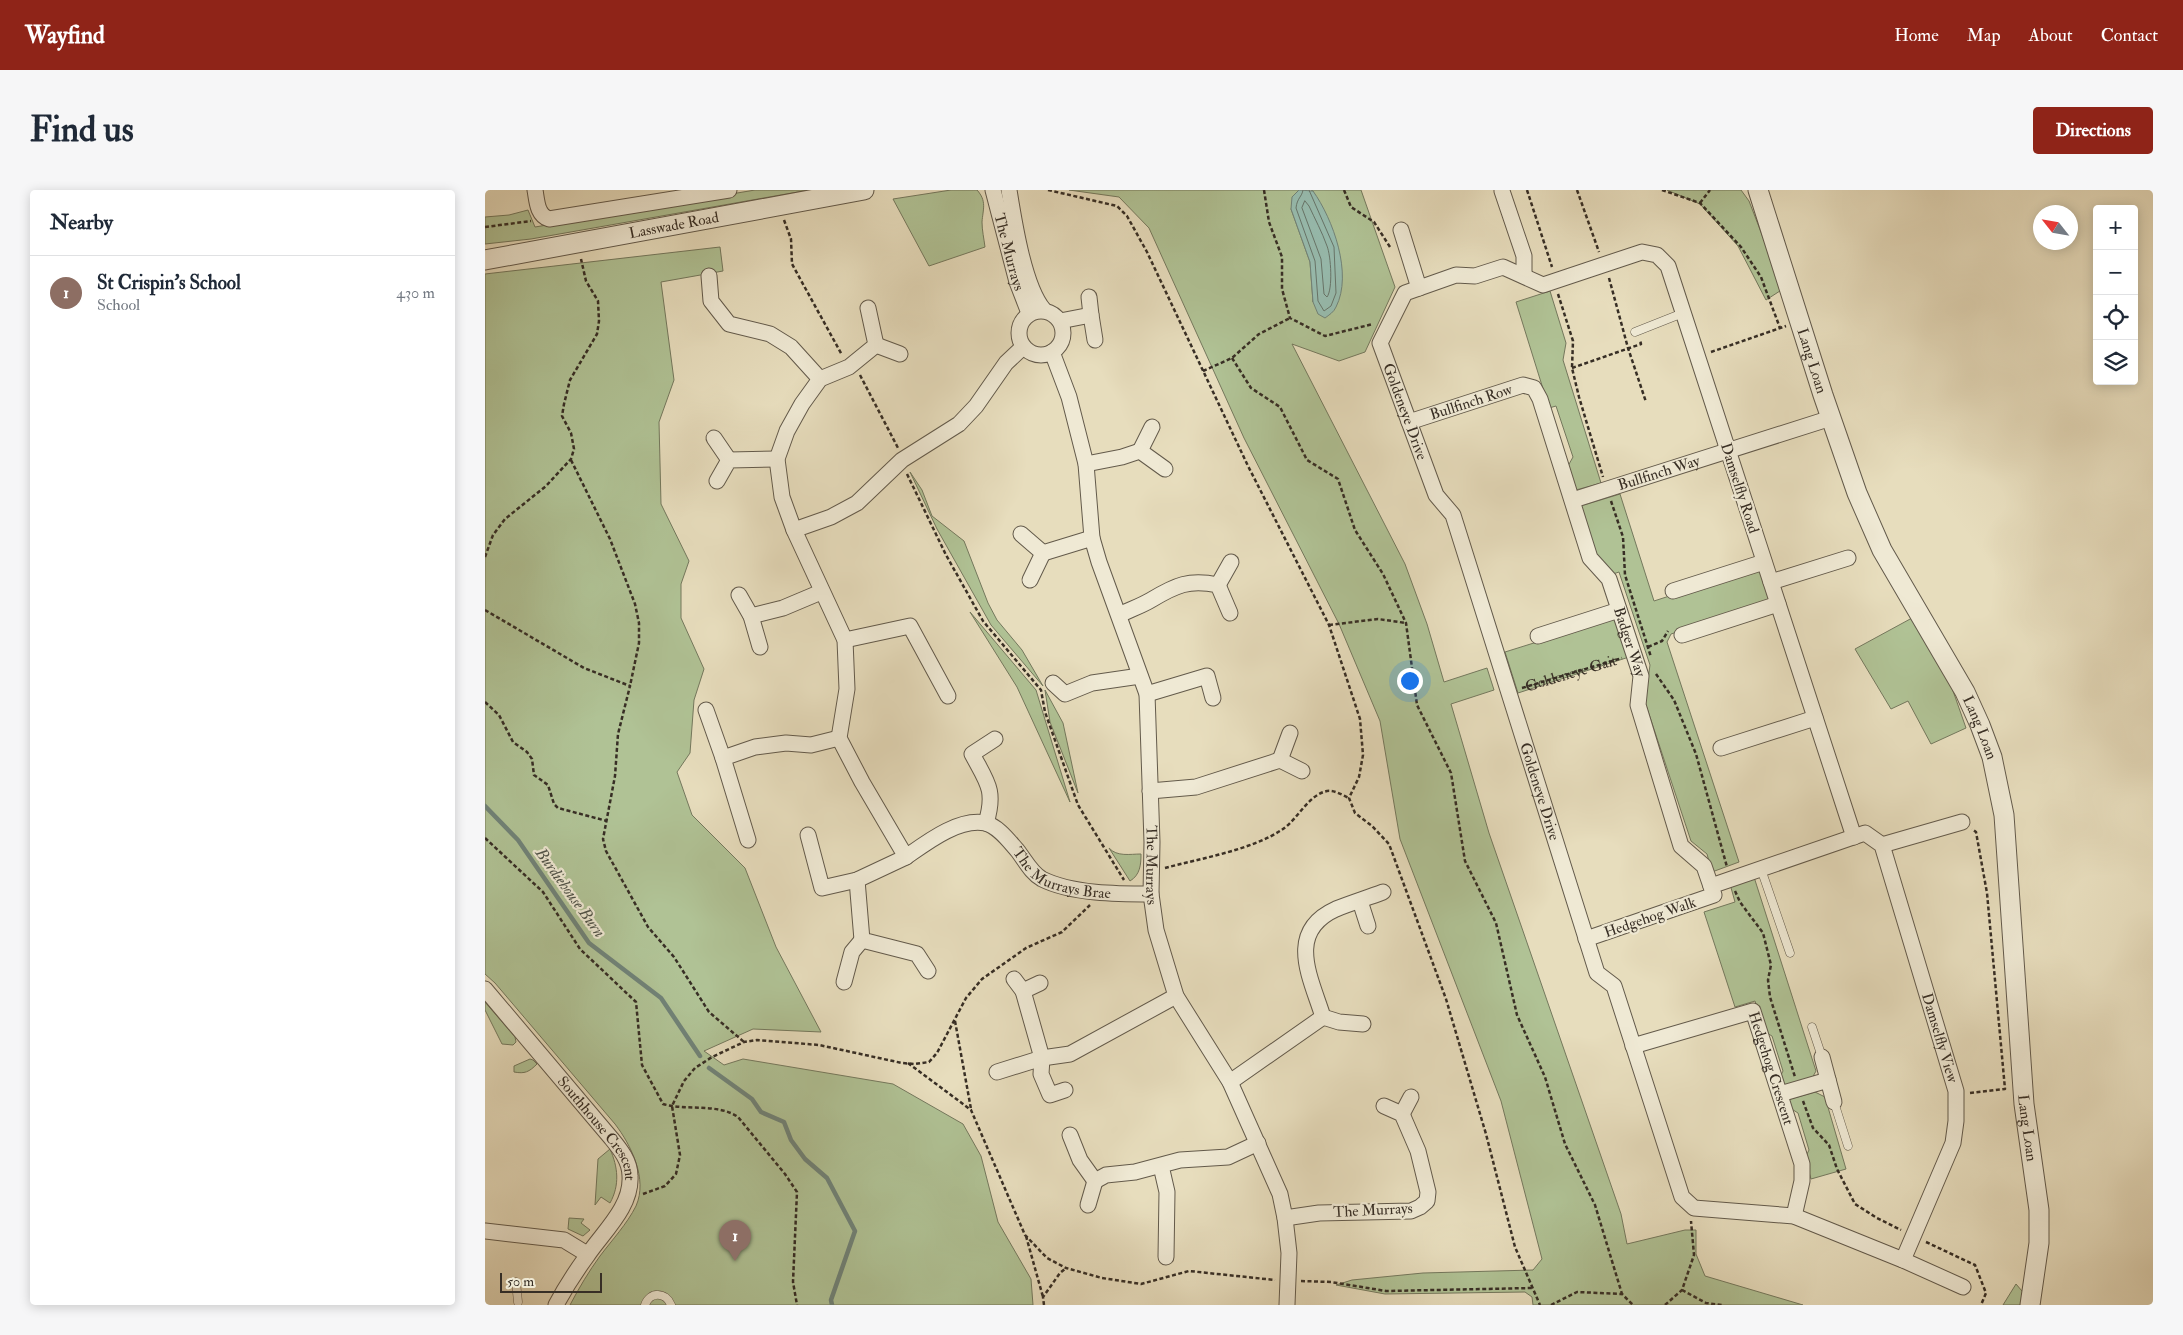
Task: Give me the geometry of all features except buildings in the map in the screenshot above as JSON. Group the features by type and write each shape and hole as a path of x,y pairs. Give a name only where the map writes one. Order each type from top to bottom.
{"street":[{"path":"535,190 540,213 543,217"},
{"name":"Lasswade Road","path":"543,217 549,219 729,190"},
{"name":"Lasswade Road","path":"485,260 578,241 864,190"},
{"name":"The Murrays","path":"993,190 1017,282 1036,312 1056,316 1060,321"},
{"name":"The Murrays","path":"1009,190 1014,222 1028,276 1037,299 1036,312"},
{"name":"Lang Loan","path":"1758,190 1857,493 1882,550 1940,647 1980,725 1992,757 2000,789 2007,852 2024,1104 2039,1210 2039,1244 2029,1305"},
{"path":"1502,191 1524,256 1524,276"},
{"path":"1401,230 1419,288"},
{"name":"Damselfly Road","path":"1550,283 1641,252 1657,255 1668,266 1854,837"},
{"name":"Goldeneye Drive","path":"1550,283 1524,276 1503,267 1475,276 1455,275 1405,293 1380,344 1436,495 1453,515 1597,973 1614,986 1682,1197 1694,1208"},
{"path":"709,276 711,301 729,324 770,334 791,347 820,379"},
{"path":"1089,297 1095,340"},
{"path":"868,308 876,345"},
{"path":"1036,312 1019,325 1018,333 1023,347 1040,355 1052,352 1058,347 1063,334 1060,321 1091,315"},
{"path":"876,345 849,368 820,379 802,404 787,431 777,459 781,498 821,592 845,640 847,689 839,738 905,857"},
{"path":"876,345 900,354"},
{"path":"794,530 831,516 857,503 902,460 959,424 976,406 1006,363 1023,347"},
{"name":"The Murrays","path":"1052,352 1069,397 1086,464 1092,538 1147,694 1151,894 1156,930 1176,996 1230,1082 1259,1143 1280,1194 1289,1253 1287,1305"},
{"name":"Bullfinch Row","path":"1409,422 1523,385 1534,388"},
{"name":"Badger Way","path":"1534,388 1540,399 1590,558 1609,579 1641,676 1637,705 1681,846 1704,866 1712,890"},
{"name":"Bullfinch Way","path":"1573,500 1831,418"},
{"path":"1086,464 1121,457 1140,450 1152,428"},
{"path":"714,438 729,460"},
{"path":"1140,450 1165,470"},
{"path":"729,460 777,459"},
{"path":"717,482 729,460"},
{"path":"1021,534 1043,553"},
{"path":"1030,580 1043,553 1092,538"},
{"path":"1771,582 1847,558"},
{"path":"1218,585 1231,562"},
{"path":"1673,591 1765,562"},
{"path":"1119,615 1151,601 1163,592 1179,585 1201,582 1218,585"},
{"path":"1218,585 1230,613"},
{"path":"751,616 783,608 821,592"},
{"path":"739,595 751,616 760,646"},
{"path":"1682,635 1778,604"},
{"path":"1538,636 1619,610"},
{"path":"845,640 910,626 948,696"},
{"path":"1053,683 1064,699 1092,683 1141,676"},
{"path":"1147,694 1207,676 1213,698"},
{"path":"706,710 748,840"},
{"path":"1721,748 1815,718"},
{"path":"1280,760 1290,733"},
{"path":"723,758 755,747 786,742 811,744 839,738"},
{"path":"808,835 822,888 857,880 905,857 942,832 966,824 986,823 991,806 991,790 972,754 995,738"},
{"path":"1150,791 1197,787 1280,760 1302,771"},
{"path":"1854,837 1865,833 1881,845 1962,822"},
{"name":"The Murrays Brae","path":"986,823 1004,835 1040,878 1060,886 1104,892 1151,894"},
{"name":"Hedgehog Walk","path":"1586,938 1712,890 1730,879 1854,837"},
{"name":"Damselfly View","path":"1881,845 1956,1095 1956,1121 1953,1143 1903,1260"},
{"path":"844,982 852,952 862,940 857,880"},
{"path":"1323,1017 1305,955 1308,933 1317,921 1325,915 1383,892"},
{"path":"1359,901 1368,926"},
{"path":"862,940 917,954 928,971"},
{"path":"1040,983 1018,985 1041,1058 1041,1074 1050,1095 1065,1090"},
{"name":"Southhouse Crescent","path":"485,989 621,1151 628,1164 630,1175 626,1198 610,1225 587,1254 557,1305"},
{"path":"997,1072 1041,1058 1070,1054 1176,996"},
{"name":"Hedgehog Crescent","path":"1633,1046 1753,1011 1802,1164 1802,1181 1794,1216"},
{"path":"1323,1017 1339,1022 1363,1024"},
{"path":"1230,1082 1323,1017"},
{"path":"1821,1057 1834,1102"},
{"path":"1780,1094 1828,1080"},
{"path":"1384,1106 1402,1114 1411,1096"},
{"name":"The Murrays","path":"1285,1218 1319,1213 1411,1211 1427,1201 1428,1192 1418,1151 1402,1114"},
{"path":"1069,1135 1080,1160 1095,1181"},
{"path":"1095,1181 1118,1173 1135,1172 1180,1160 1228,1156 1259,1143"},
{"path":"1161,1166 1167,1192 1166,1257"},
{"path":"1088,1205 1095,1181"},
{"path":"1694,1208 1794,1216 1903,1260 1963,1287"},
{"path":"485,1232 564,1240 587,1254"}],"lane":[{"path":"1637,331 1683,313"},
{"path":"1761,869 1790,953"},
{"path":"1812,1028 1821,1057"},
{"path":"1834,1102 1848,1146"},
{"path":"516,1282 519,1304"},
{"path":"645,1305 649,1298 658,1294 666,1297 671,1305"}],"path":[{"path":"1048,190 1117,206 1127,216 1147,252 1248,466 1329,625 1360,719 1363,754 1359,777 1349,798"},
{"path":"1264,190 1269,222 1282,257 1282,289 1290,318 1325,336 1392,319"},
{"path":"1344,190 1351,207 1374,222 1392,253"},
{"path":"1527,190 1550,283 1556,290 1573,341 1572,368 1579,397 1623,536 1625,575 1653,664"},
{"path":"1577,190 1604,266"},
{"path":"1662,190 1700,203 1741,247 1761,277 1780,328 1698,357"},
{"path":"1700,203 1710,190"},
{"path":"485,227 528,222 543,217"},
{"path":"791,217 783,219 791,239 792,264 849,368 860,374 897,446 912,488 938,541 983,621 1041,690 1045,712 1079,805 1125,882"},
{"path":"485,557 493,535 505,519 546,486 571,459 574,449 571,433 562,416 564,404 570,380 597,334 599,321 598,301 586,281 578,241"},
{"path":"1203,371 1232,358 1259,334 1290,318"},
{"path":"1572,368 1641,344 1637,331"},
{"path":"1232,358 1251,388 1280,407 1307,460 1337,479 1355,530 1383,574 1406,623 1417,705 1451,773 1465,860 1496,922 1517,1016 1545,1078 1565,1144 1595,1205 1622,1294 1633,1305"},
{"path":"571,459 610,539 635,604 639,623 639,643 631,686 618,734 615,776 603,839 606,851 648,927 674,957 709,1012 744,1042"},
{"path":"485,610 583,668 631,686"},
{"path":"1329,625 1378,620 1406,623"},
{"name":"Goldeneye Gait","path":"1509,692 1633,653"},
{"path":"1655,674 1673,700 1696,754 1730,879 1740,902 1763,932 1771,965 1768,980 1769,997 1813,1128 1829,1145 1837,1168 1855,1204 1877,1218 1975,1265 1986,1293 1981,1305"},
{"path":"485,702 499,715 513,742 527,752 532,759 534,776 548,784 554,804 558,808 607,821"},
{"path":"1151,871 1247,845 1265,838 1284,828 1313,800 1327,791 1338,792 1349,798 1355,814 1372,826 1389,844 1446,1000 1486,1134 1515,1246 1540,1305"},
{"path":"1956,1095 2005,1089 1987,893 1976,832 1962,822"},
{"path":"485,838 543,892 580,949 636,1002 642,1064 663,1104 729,1111 738,1117 785,1174 797,1192 793,1282 797,1305"},
{"path":"626,1198 665,1186 676,1174 681,1155 672,1106 684,1081 695,1068 712,1057 744,1042 757,1040 819,1045 908,1063 923,1064 933,1058 966,998 982,979 1026,948 1062,932 1104,892"},
{"path":"955,1019 971,1110 1025,1235 1044,1305"},
{"path":"908,1063 971,1110"},
{"path":"1665,1305 1682,1290 1694,1255 1691,1221 1694,1208"},
{"path":"1025,1235 1047,1258 1066,1268 1102,1278 1141,1284 1189,1272 1288,1281 1331,1282 1386,1291 1533,1288"},
{"path":"1043,1297 1059,1273 1066,1268"},
{"path":"1682,1290 1706,1303 1722,1305"},
{"path":"1551,1305 1577,1292 1622,1294"}],"green space":[{"path":"755,190 809,190 531,239 485,244 485,217 509,215 528,210 535,227"},
{"path":"951,190 977,190 980,194 984,205 982,225 985,247 929,266 893,199"},
{"path":"1069,190 1301,190 1291,209 1310,262 1313,302 1313,191 1311,190 1361,190 1395,287 1365,352 1339,361 1292,344 1405,564 1427,624 1444,682 1487,668 1494,690 1451,704 1489,833 1621,1214 1627,1244 1685,1230 1696,1230 1696,1254 1705,1276 1803,1305 1533,1305 1532,1297 1525,1292 1385,1294 1336,1285 1352,1280 1423,1273 1533,1270 1542,1259 1501,1101 1400,839 1380,721 1339,624 1244,438 1149,228 1119,197"},
{"path":"1667,190 1741,190 1749,201 1783,289 1766,300 1738,246 1700,204"},
{"path":"720,247 723,271 661,282 674,380 659,422 661,504 689,561 681,584 681,618 704,669 694,700 690,753 677,772 692,815 745,868 776,947 821,1032 753,1029 704,1051 724,1065 743,1059 893,1084 963,1124 981,1156 998,1222 1031,1279 1033,1305 570,1305 600,1256 632,1213 639,1196 640,1185 636,1163 621,1132 495,983 485,974 485,274"},
{"path":"1550,291 1566,343 1563,360 1601,483 1576,490 1568,466 1573,457 1556,406 1549,408 1516,302"},
{"path":"910,472 922,490 932,516 964,541 988,603 997,620 1022,650 1043,686 991,625 937,529"},
{"path":"1620,494 1654,601 1759,567 1770,602 1671,634 1667,642 1739,862 1712,872 1707,854 1691,841 1645,702 1650,665 1619,572 1613,574 1597,556 1581,506"},
{"path":"970,612 1036,690 1070,802 1017,687"},
{"path":"1617,617 1629,657 1518,693 1505,652"},
{"path":"1912,618 1952,688 1966,728 1931,744 1908,701 1891,709 1855,649"},
{"path":"1045,690 1063,723 1078,793 1050,722"},
{"path":"1109,848 1120,854 1141,854 1139,869 1136,876 1130,881"},
{"path":"1754,877 1816,1071 1811,1080 1784,1088 1780,1077 1783,1071 1772,1036 1765,1032 1755,1001 1735,1007 1704,912 1735,902 1730,884"},
{"path":"485,1002 515,1037 516,1042 513,1045 502,1044 485,1010"},
{"path":"530,1059 537,1064 532,1069 521,1073 514,1072 514,1066"},
{"path":"1815,1092 1825,1097 1846,1169 1811,1179 1805,1158 1809,1150 1798,1113 1790,1108 1787,1100"},
{"path":"610,1149 615,1163 617,1183 610,1203 601,1197 595,1205 598,1159"},
{"path":"569,1218 584,1219 581,1223 590,1230 583,1236 568,1229"},
{"path":"2016,1284 2034,1305 2003,1305"}],"water":[{"path":"1299,190 1313,191 1334,231 1338,247 1341,263 1341,294 1335,309 1325,318 1318,314 1313,302 1310,262 1291,209 1292,197"}],"waterway":[{"name":"Burdiehouse Burn","path":"485,806 518,840 589,943 661,998 700,1056"},
{"name":"Burdiehouse Burn","path":"709,1068 752,1099 761,1112 784,1122 791,1140 805,1159 827,1178 855,1231 831,1300 832,1305"}],"place":[{"name":"St Crispin's School","path":"735,1261"}]}
